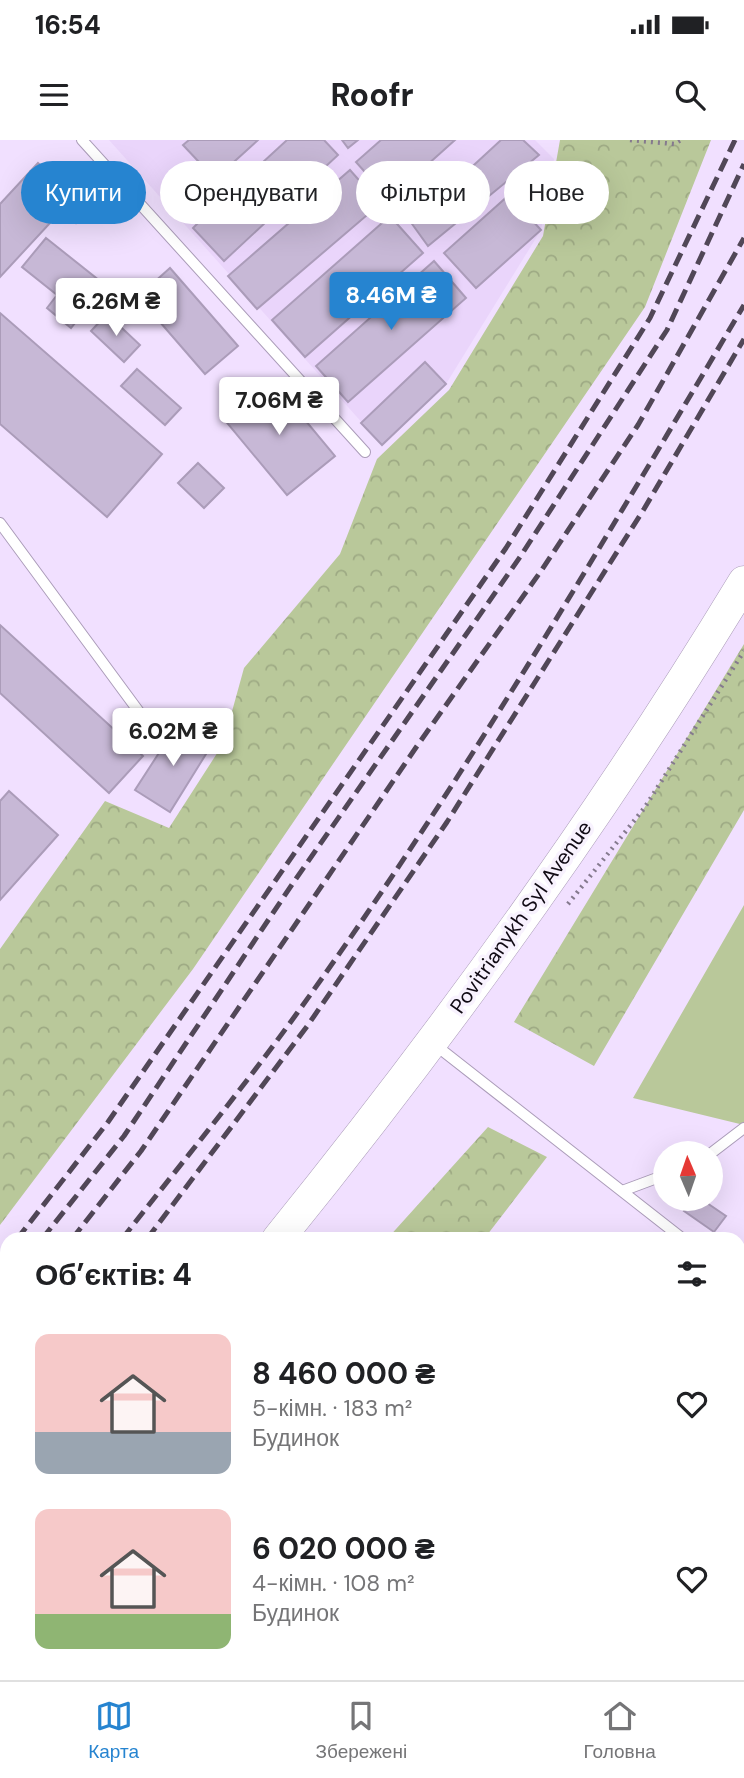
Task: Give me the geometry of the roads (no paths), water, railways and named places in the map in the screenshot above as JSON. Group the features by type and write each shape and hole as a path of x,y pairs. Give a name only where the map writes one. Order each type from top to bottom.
{"main road":[{"name":"Povitrianykh Syl Avenue","path":"284,1232 383,1110 663,716 744,582"}],"lane":[{"path":"82,140 366,452"},
{"path":"0,523 145,720"},
{"path":"432,1042 674,1232"},
{"path":"723,1144 744,1128"},
{"path":"622,1191 653,1179"}],"railway":[{"path":"22,1232 108,1122 506,548 650,318 735,140"},
{"path":"48,1232 124,1136 293,883 520,557 667,330 744,164"},
{"path":"77,1232 141,1151 417,746 541,571 638,425 744,238"},
{"path":"127,1232 274,1044 356,930 414,843 527,666 744,305"},
{"path":"152,1232 308,1025 447,822 644,509 744,339"}]}
